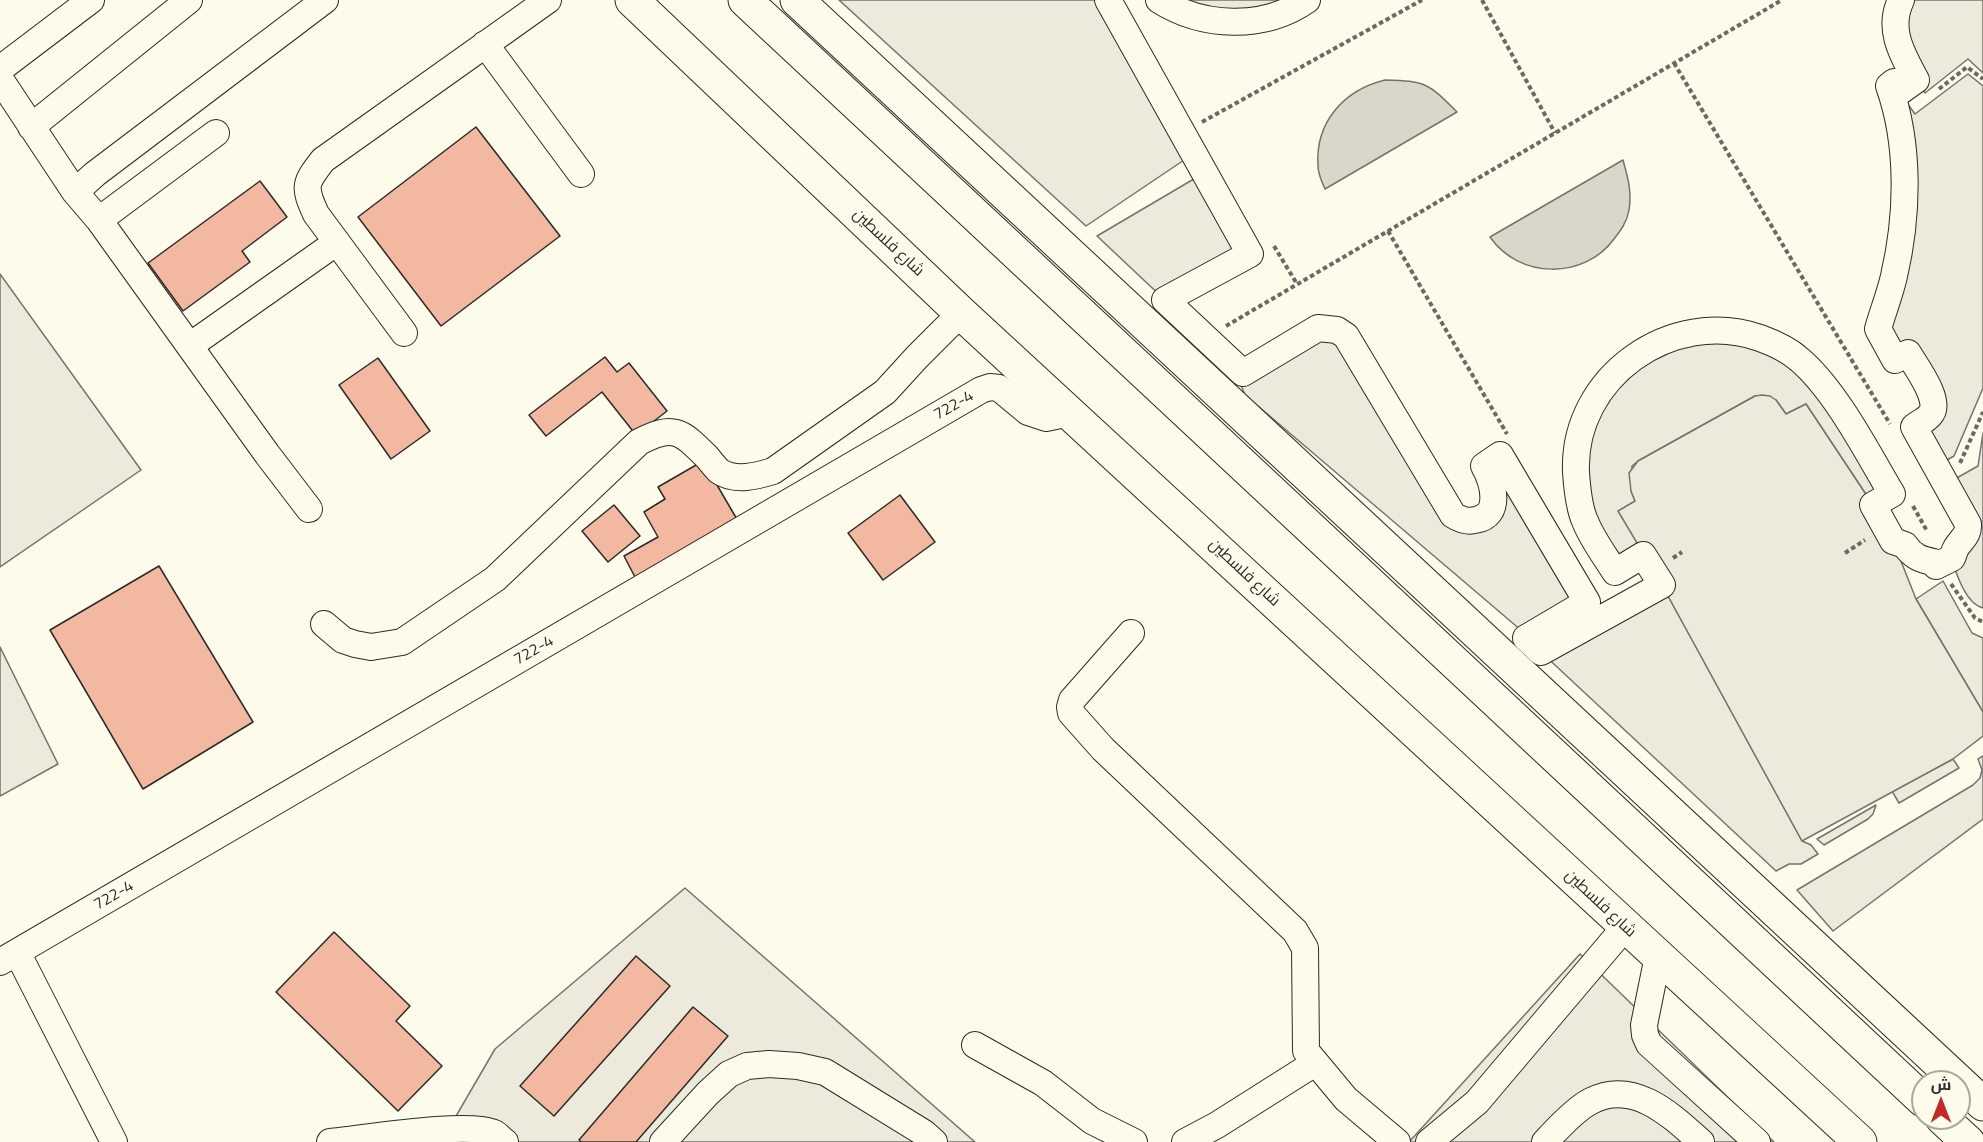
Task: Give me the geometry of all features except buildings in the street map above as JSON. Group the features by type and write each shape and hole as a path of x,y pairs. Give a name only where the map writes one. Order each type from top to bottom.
{"main road":[{"name":"شارع فلسطين","path":"632,0 962,313 1860,1142"},
{"path":"745,0 1911,1089"},
{"path":"797,0 1983,1104"},
{"path":"1085,319 1156,334"},
{"path":"1199,374 1212,406 1217,442"},
{"path":"1955,1130 1968,1142"}],"street":[{"path":"0,69 91,0"},
{"path":"31,127 189,0"},
{"path":"75,192 95,174 325,0"},
{"path":"404,333 316,214 307,195 309,178 323,160 548,0"},
{"path":"1108,0 1250,254 1165,300 1243,373 1318,328 1337,330 1346,336 1453,515 1460,520 1479,520 1492,510 1494,492 1484,466 1500,455 1587,602 1526,638 1541,652 1662,585 1643,555 1615,572 1585,521 1576,474 1580,434 1596,396 1609,378 1637,354 1670,337 1715,331 1748,334 1800,359 1824,384 1892,494 1873,505 1893,542 1905,544 1909,552 1916,557 1934,562 1936,566 1953,558 1956,547 1968,530 1968,524 1914,427 1930,416 1934,409 1932,394 1908,353 1895,360 1878,329 1894,278 1900,249 1905,187 1901,141 1889,86 1894,82 1899,92 1916,80 1902,55 1895,31 1901,0"},
{"path":"1159,0 1184,14 1238,21 1277,16 1296,8 1307,0"},
{"path":"485,45 581,174"},
{"path":"0,79 75,192 99,220 309,509"},
{"path":"99,220 216,133"},
{"path":"191,345 337,242"},
{"path":"324,624 343,640 355,644 371,647 402,642 495,579 639,442 657,433 672,432 686,435 721,472 753,478 773,471 885,392 962,313"},
{"name":"722-4","path":"8,957 981,390 990,387 999,388 1028,412 1046,418 1070,413"},
{"path":"1131,633 1072,700 1071,713 1103,749 1295,930 1305,948 1306,1052 1357,1110 1397,1142"},
{"path":"1429,1142 1477,1102 1625,927"},
{"path":"1658,956 1644,1025 1648,1044 1756,1142"},
{"path":"8,957 114,1142"},
{"path":"975,1045 1043,1083 1092,1121 1134,1142"},
{"path":"1185,1142 1314,1063"},
{"path":"663,1142 708,1093 729,1074 747,1066 769,1064 798,1066 825,1072 924,1133 934,1142"},
{"path":"1545,1142 1590,1101 1628,1094 1647,1100 1672,1116 1701,1142"},
{"path":"330,1142 441,1130 476,1129 494,1134 505,1142"}],"path":[{"path":"1201,122 1422,0"},
{"path":"1482,0 1555,133"},
{"path":"1206,338 1782,0"},
{"path":"1674,63 1895,432"},
{"path":"1908,86 1917,100 1925,99 1967,67 1983,79"}],"shaded area":[{"path":"839,0 1108,0 1193,154 1086,226"},
{"path":"1159,0 1307,0 1277,16"},
{"path":"1901,0 1983,0 1983,73 1968,59 1925,93 1916,80"},
{"path":"1968,74 1983,86 1983,388 1954,456 1936,466 1914,427 1934,409 1878,329 1894,278 1899,92 1915,114"},
{"path":"1385,80 1409,81 1426,86 1457,112 1325,189 1320,178 1318,150 1327,122 1335,110 1357,91"},
{"path":"1623,160 1630,191 1627,218 1614,239 1586,262 1552,269 1534,267 1517,261 1502,251 1490,237"},
{"path":"1204,173 1250,254 1165,300 1097,236"},
{"path":"0,274 141,470 0,567"},
{"path":"1328,328 1453,515 1479,520 1500,455 1587,602 1522,631 1245,395 1239,380"},
{"path":"1670,337 1783,349 1892,494 1873,505 1806,404 1786,414 1776,400 1755,396 1632,466 1631,491 1635,501 1643,555 1615,572 1582,509 1588,414"},
{"path":"1762,395 1776,400 1786,414 1806,404 1873,505 1893,541 1916,599 1983,712 1983,736 1953,759 1802,841 1662,585 1618,511 1635,501 1631,491 1629,473 1638,461 1755,396"},
{"path":"1983,433 1983,608 1967,595 1954,565 1952,558 1965,537 1946,484 1978,466"},
{"path":"1943,581 1972,633 1983,638 1983,712 1916,599"},
{"path":"1662,585 1802,841 1811,845 1818,854 1801,864 1789,864 1776,871 1541,652"},
{"path":"0,647 58,764 0,796"},
{"path":"1983,756 1983,819 1833,931 1797,890 1973,785 1980,778 1982,770 1978,759"},
{"path":"1953,759 1959,768 1899,803 1892,791"},
{"path":"1876,805 1873,814 1868,819 1824,845 1817,839"},
{"path":"685,888 975,1142 441,1142 495,1049"},
{"path":"1580,954 1774,1142 1409,1142"}]}
